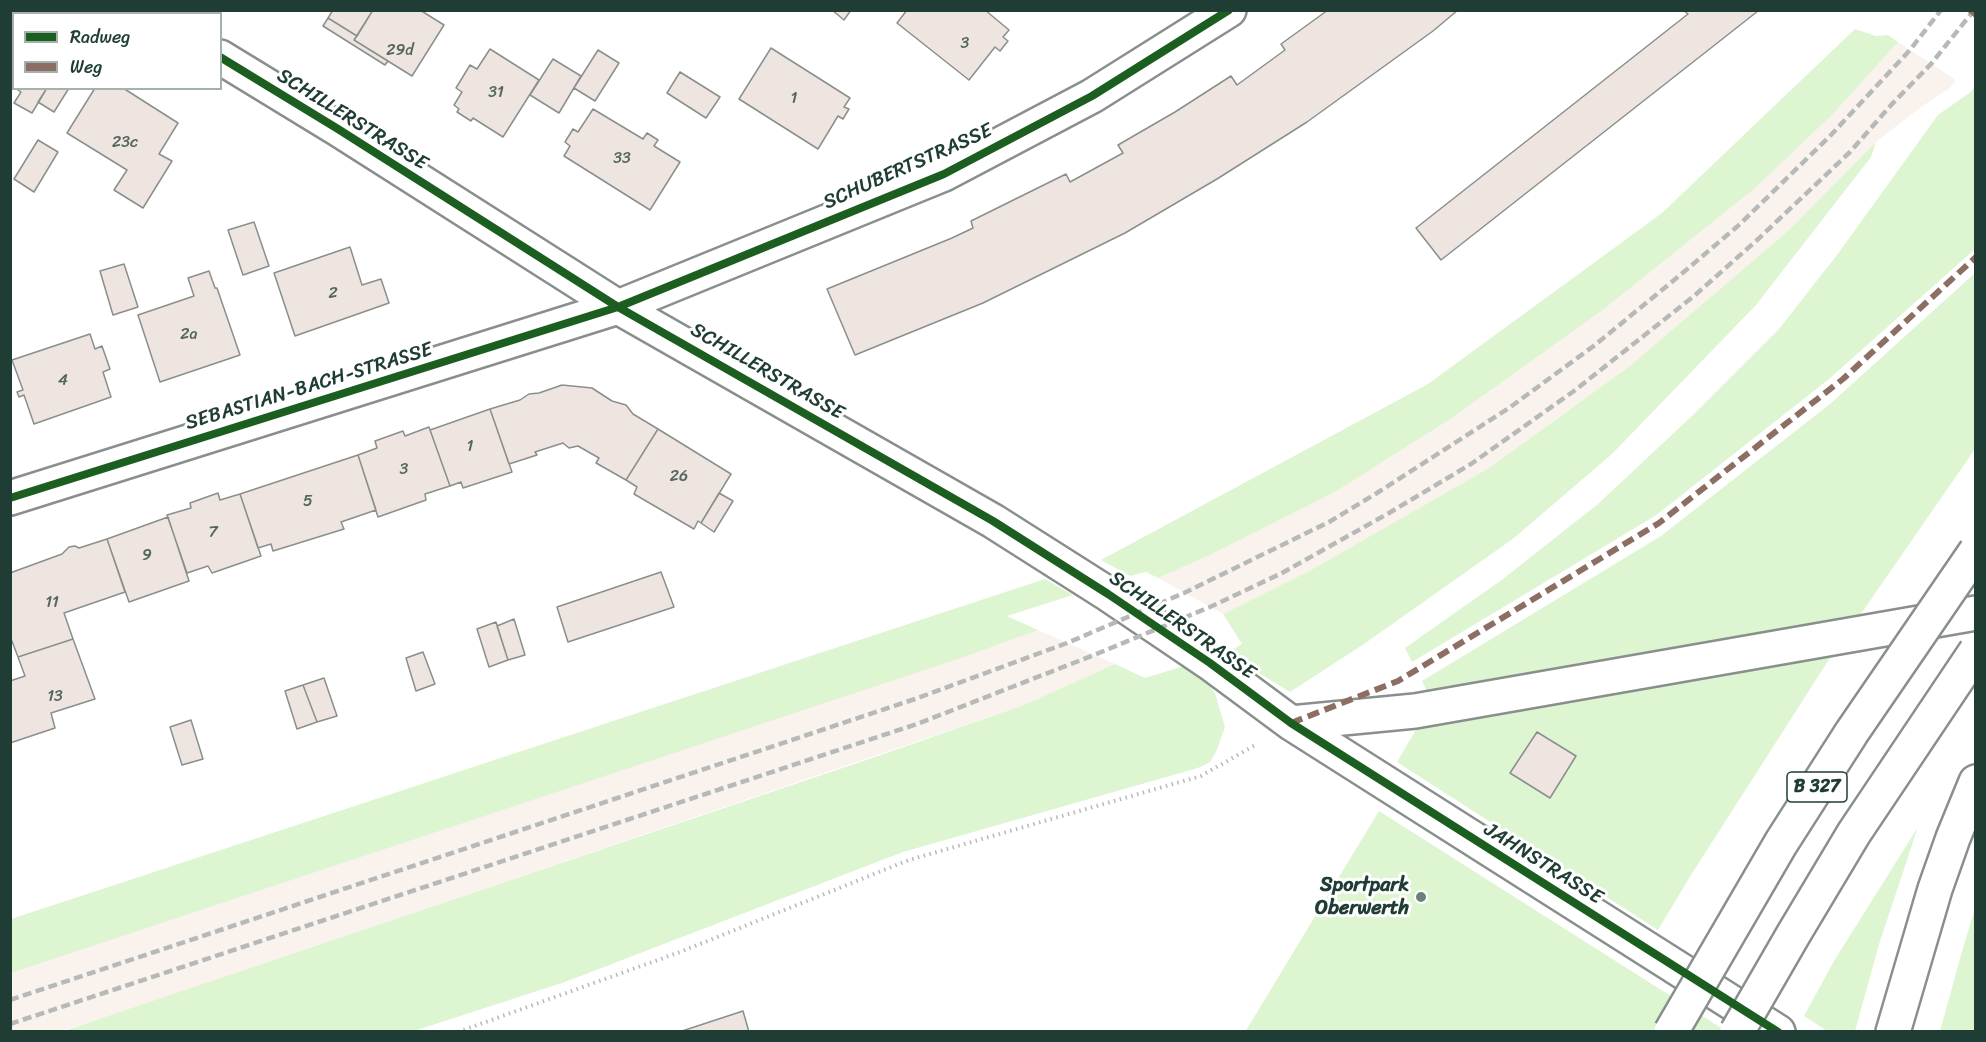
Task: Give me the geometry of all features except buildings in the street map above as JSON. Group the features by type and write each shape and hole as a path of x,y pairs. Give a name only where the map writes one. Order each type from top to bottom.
{"main road":[{"name":"SCHUBERTSTRASSE","path":"618,307 944,174 1092,96 1229,10"},
{"name":"SCHILLERSTRASSE","path":"222,58 618,307 993,520 1192,651 1291,723"},
{"name":"SEBASTIAN-BACH-STRASSE","path":"10,498 618,307"},
{"name":"B 327","path":"1671,1032 1721,943 1793,825 1852,732 1976,550"},
{"path":"1291,723 1415,711 1976,613"},
{"name":"B 327","path":"1737,1032 1854,833 1976,651"},
{"name":"JAHNSTRASSE","path":"1291,723 1778,1032"},
{"path":"1893,1032 1935,889 1976,782"}],"path":[{"path":"458,1032 680,952 909,860 1201,776 1291,723"}],"shaded area":[{"path":"1898,42 1956,80 1950,88 1876,142 1789,230 1630,366 1489,468 1311,570 1223,614 1158,578 1210,555 1335,492 1449,420 1604,309 1754,189 1832,115"},
{"path":"1038,630 1115,664 1024,705 113,1015 61,1031 11,1031 10,973 967,656"}],"green space":[{"path":"1855,29 1876,36 1888,35 1898,42 1832,115 1754,189 1604,309 1449,420 1335,492 1210,555 1158,578 1146,572 1130,576 1101,560 1428,384 1662,213"},
{"path":"1975,85 1975,249 1829,379 1655,516 1412,662 1405,648 1503,579 1598,504 1694,414 1779,329 1837,255 1938,115 1972,91"},
{"path":"1876,142 1871,157 1756,305 1612,454 1514,538 1364,644 1290,692 1226,653 1242,644 1223,614 1311,570 1489,468 1630,366 1789,230"},
{"path":"1975,273 1975,449 1856,621 1429,696 1422,681 1661,536 1830,404"},
{"path":"1045,579 1073,595 1007,616 1038,630 967,656 11,973 11,919"},
{"path":"1837,647 1658,930 1397,762 1417,728"},
{"path":"1115,664 1145,678 1184,666 1202,676 1215,693 1225,727 1210,762 1198,768 903,852 565,982 414,1031 61,1032 1024,705"},
{"name":"Sportpark Oberwerth","path":"1379,811 1726,1031 1245,1032"},
{"path":"1918,827 1880,941 1855,1031 1827,1031 1804,1016 1834,961"},
{"path":"1975,908 1975,1031 1940,1031 1961,955"}],"railway":[{"path":"10,1000 915,699 1067,643 1184,593 1329,522 1509,408 1595,345 1679,276 1739,225 1830,136 1910,50 1941,10"},
{"path":"10,1024 917,724 1094,655 1210,607 1282,573 1471,464 1574,391 1694,296 1850,152 1931,64 1974,10"}],"marked path":[{"path":"1970,10 1976,15"},
{"path":"1291,723 1398,681 1659,523 1843,379 1976,257"}],"cycle path":[{"path":"10,498 618,307 944,174 1092,96 1229,10"},
{"path":"222,58 618,307 993,521 1108,594 1210,663 1291,723 1778,1032"}],"place":[{"name":"Sportpark Oberwerth","path":"1421,897"}]}
